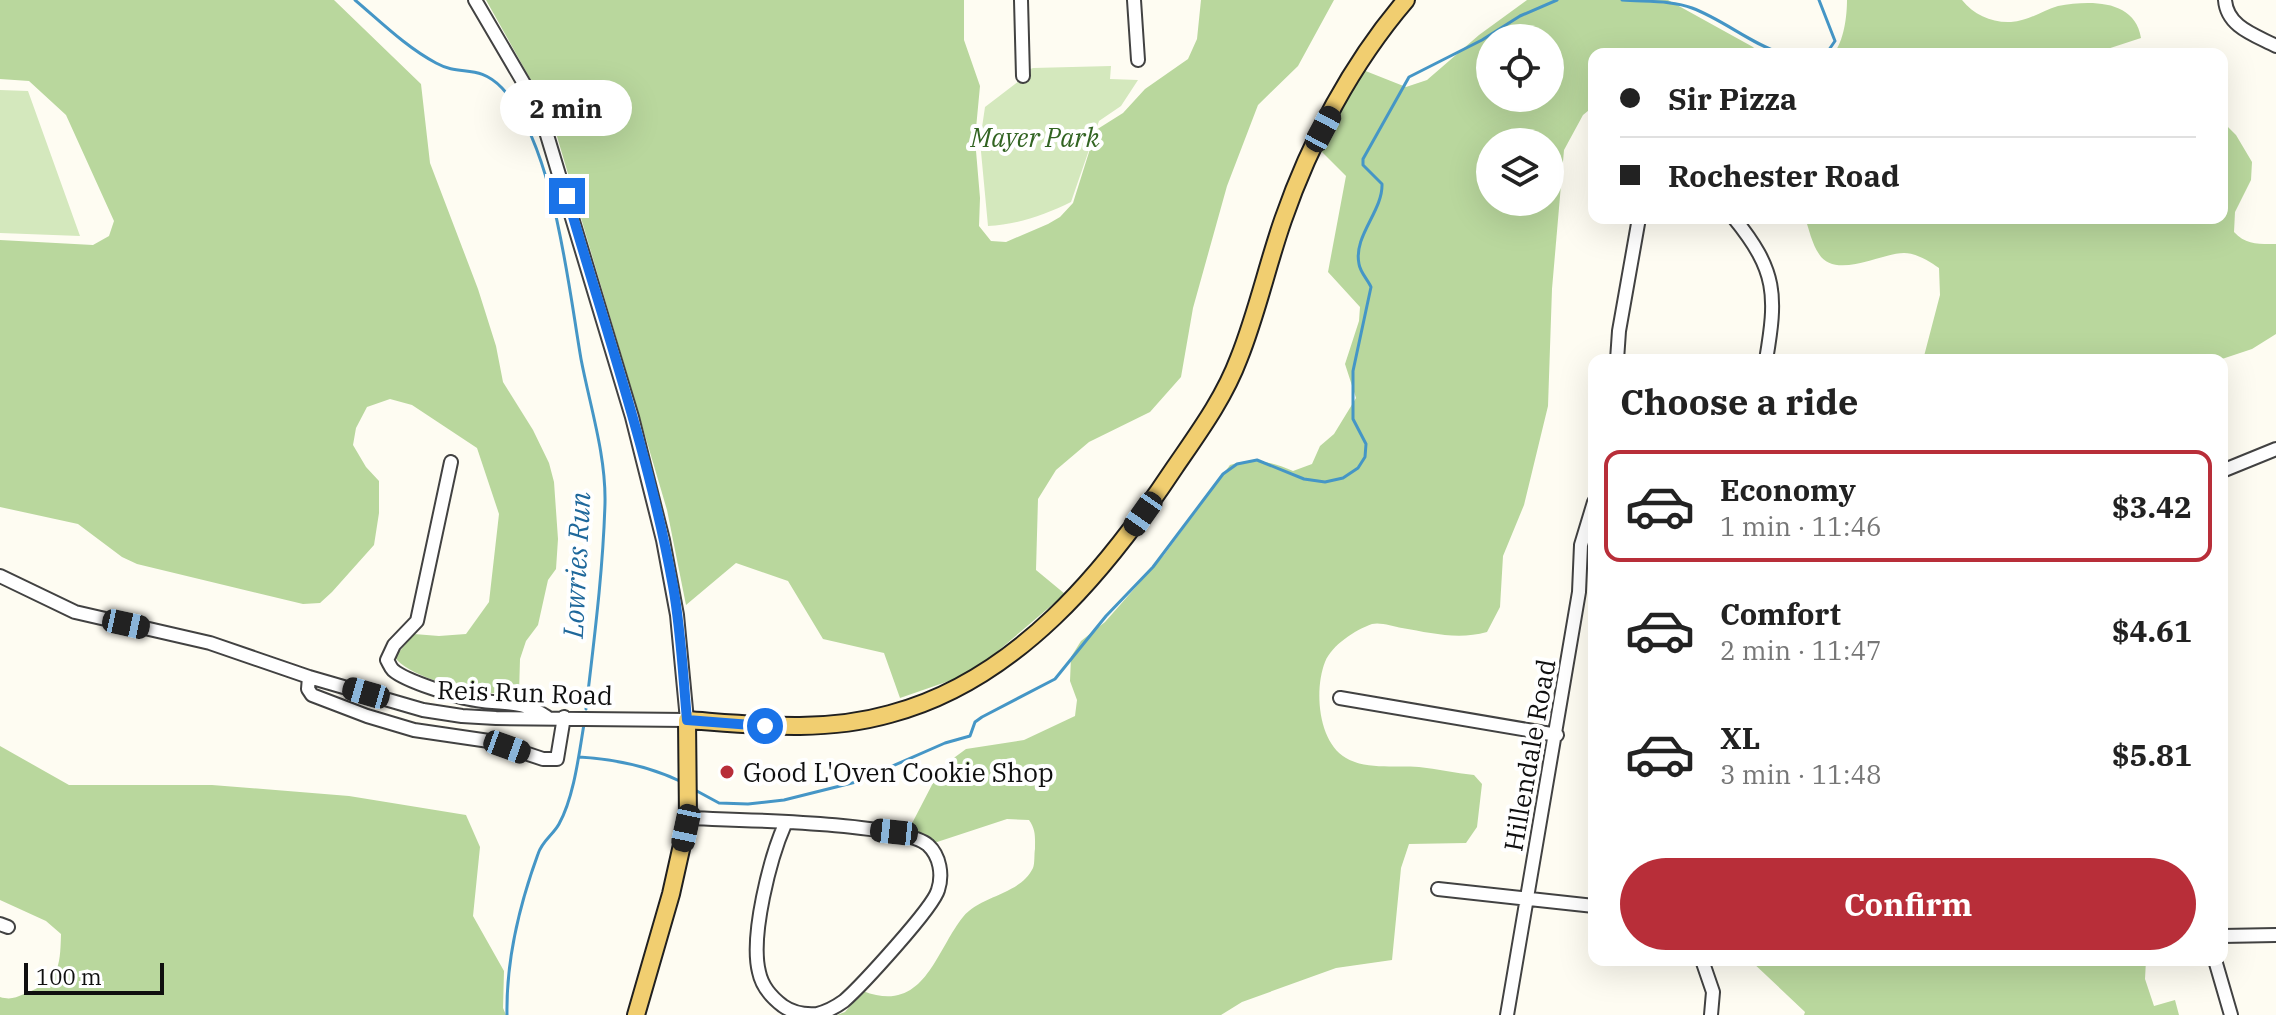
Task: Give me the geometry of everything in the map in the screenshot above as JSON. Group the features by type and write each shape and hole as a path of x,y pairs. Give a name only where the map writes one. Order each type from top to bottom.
{"main road":[{"path":"636,1015 671,894 688,818 687,720 811,727 874,718 929,702 993,667 1089,583 1160,491 1226,388 1246,341 1288,205 1308,159 1373,43 1406,0"}],"street":[{"path":"475,0 526,87 548,134 632,417 672,583 687,720"},
{"path":"1021,0 1023,76"},
{"path":"1134,0 1138,60"},
{"path":"2225,0 2227,13 2234,22 2276,46"},
{"path":"1617,354 1638,224"},
{"path":"1739,224 1766,266 1773,296 1767,354"},
{"path":"2228,469 2276,449"},
{"path":"451,462 417,621 394,645 387,660 394,671 444,691 476,700 519,703 547,717"},
{"name":"Hillendale Road","path":"1507,1015 1557,735 1579,592 1581,545 1588,522"},
{"name":"Reis Run Road","path":"0,576 75,612 210,643 309,677 423,710 462,716 687,720"},
{"path":"1579,592 1588,590"},
{"path":"309,677 308,689 312,695 339,707 414,730 489,741 543,759 557,759 564,717"},
{"path":"1340,698 1557,735"},
{"path":"688,818 853,828 906,835 928,845 935,853 940,870 938,891 932,903 843,1001 819,1014 791,1012 767,992 759,972 757,937 761,914 772,862 785,824"},
{"path":"1438,889 1588,905"},
{"path":"2228,936 2276,935"},
{"path":"1704,966 1713,992 1711,1015"},
{"path":"2217,966 2231,1015"}],"green space":[{"path":"0,0 334,0 421,84 430,163 478,289 496,346 503,382 533,430 549,463 554,482 558,539 556,569 548,580 538,625 526,641 520,659 519,694 481,692 447,685 409,669 395,657 414,634 466,634 489,602 499,514 477,448 412,405 390,399 367,407 356,428 353,445 379,481 379,513 374,545 320,603 303,604 137,564 122,557 78,524 0,507 0,240 93,245 109,236 114,221 66,115 29,81 0,79"},
{"path":"486,0 964,0 964,40 980,86 975,139 979,226 991,241 1006,242 1048,224 1073,203 1096,130 1123,113 1145,89 1188,59 1197,39 1201,0 1334,0 1298,66 1258,105 1227,186 1193,308 1181,377 1150,412 1089,442 1056,470 1038,499 1036,570 1065,594 972,673 900,698 884,653 823,639 788,581 736,563 686,605 667,510 551,116"},
{"path":"1527,0 1668,0 1754,48 1588,48 1588,111 1564,150 1564,128 1476,128 1476,216 1558,216 1548,406 1524,505 1503,556 1500,607 1487,632 1476,634 1444,635 1383,624 1372,624 1358,630 1333,650 1325,662 1319,700 1329,740 1354,762 1474,775 1482,784 1477,827 1466,843 1409,844 1401,868 1392,960 1336,968 1242,1002 1221,1015 837,1015 845,1012 863,991 884,996 900,994 914,987 935,962 963,917 980,904 1019,884 1033,868 1035,837 1029,820 1007,819 928,845 906,835 935,779 951,760 966,749 1024,740 1075,716 1077,700 1070,681 1071,657 1081,641 1105,622 1164,555 1230,465 1262,462 1293,471 1312,464 1320,446 1334,434 1356,398 1345,364 1359,321 1360,307 1328,272 1346,176 1315,145 1358,68 1406,87 1427,80 1476,38 1476,112 1564,112 1564,24 1494,24"},
{"path":"1847,0 1962,0 1978,14 2004,22 2023,20 2058,6 2098,3 2130,16 2141,38 2110,48 1837,48"},
{"name":"Mayer Park","path":"1111,66 1110,79 1138,80 1121,106 1099,121 1071,202 1030,218 988,226 980,141 985,107 1023,78 1023,72 1033,68"},
{"path":"0,90 28,91 80,236 0,233"},
{"path":"2228,127 2252,162 2251,180 2235,212 2234,232 2248,242 2276,244 2276,334 2252,349 2228,357 2228,354 1925,354 1940,295 1939,268 1918,256 1904,253 1836,265 1826,261 1814,246 1807,224 2228,224"},
{"path":"0,746 69,785 212,785 349,796 466,815 480,847 473,916 504,971 503,1008 506,1015 0,1015 0,997 18,997 51,978 60,957 61,934 46,921 0,900"},
{"path":"1756,966 2146,966 2145,979 2154,1006 2175,1000 2179,1015 1804,1015 1805,1012"}],"waterway":[{"name":"Lowries Run","path":"355,0 425,57 445,67 485,76 502,88 520,113 546,179 564,255 605,485 600,580 586,709"},
{"path":"695,790 719,803 784,800 856,782 945,743 970,736 975,722 982,717 1055,679 1106,616 1153,567 1223,474 1237,464 1257,460 1304,479 1325,482 1343,478 1358,468 1365,457 1366,444 1353,419 1353,371 1371,287 1360,267 1358,254 1378,204 1382,184 1363,165 1363,159 1409,77 1482,40 1520,16 1557,0"},
{"path":"1622,0 1684,5 1769,48"},
{"path":"1819,0 1835,41 1830,48"},
{"name":"Lowries Run","path":"507,1015 511,953 520,913 540,849 559,824 569,801 584,724"},
{"path":"579,757 632,765 682,782"}],"place":[{"name":"Good L'Oven Cookie Shop","path":"727,772"}],"route":[{"path":"567,196 632,417 663,540 677,615 687,720 765,726"}]}
